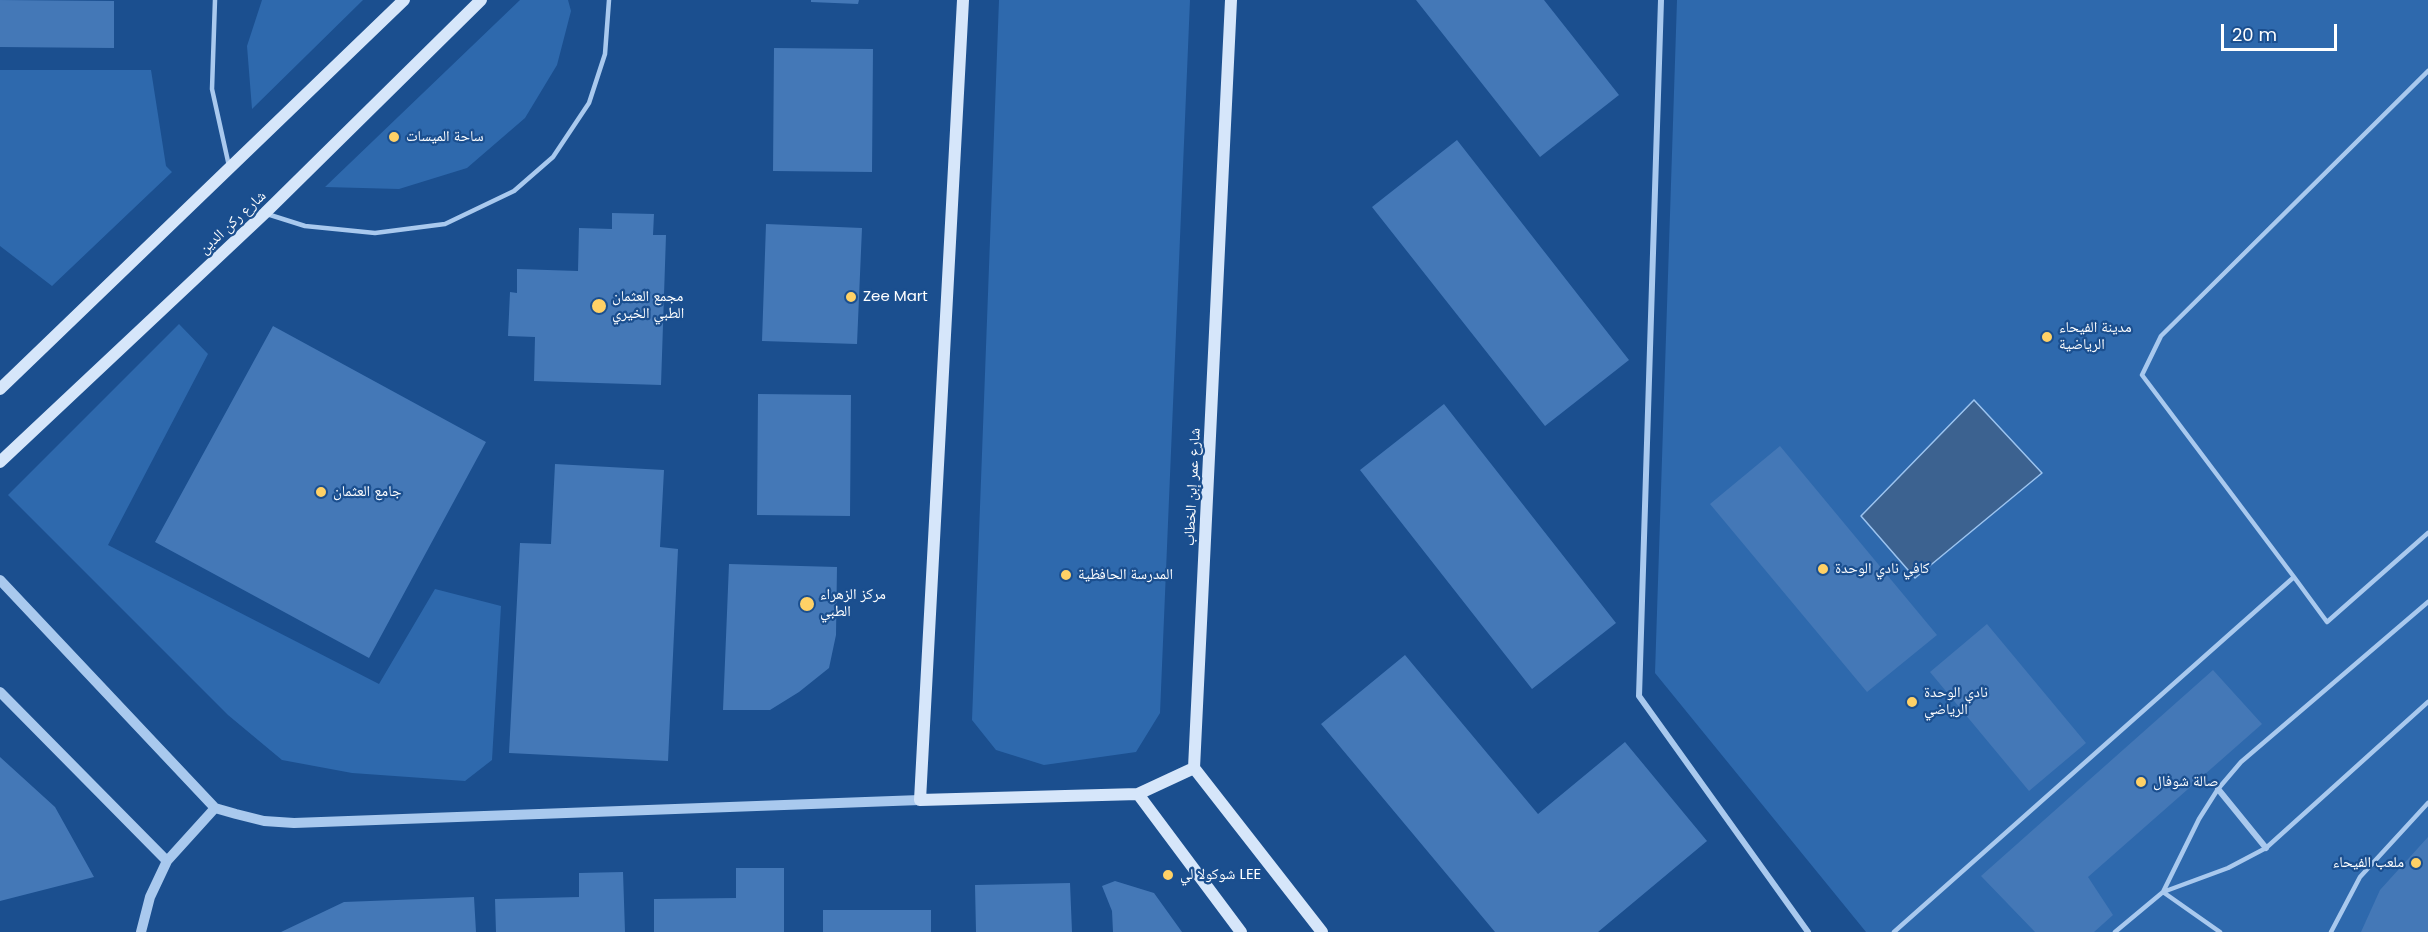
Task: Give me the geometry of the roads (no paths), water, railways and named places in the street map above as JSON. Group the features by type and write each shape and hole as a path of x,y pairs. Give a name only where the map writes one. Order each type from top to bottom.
{"main road":[{"path":"0,389 404,0"},
{"name":"شارع ركن الدين","path":"0,462 265,213 481,0"},
{"path":"963,0 920,800 1138,794 1194,768 1322,932"},
{"name":"شارع عمر إبن الخطاب","path":"1194,768 1231,0"},
{"path":"1138,794 1241,932"}],"street":[{"path":"1661,0 1639,696 1808,932"},
{"path":"0,580 215,808 264,821 294,823 920,800"},
{"path":"0,692 166,861"},
{"path":"2218,789 2266,848"},
{"path":"141,932 150,897 166,861 215,808"}],"lane":[{"path":"215,0 212,89 229,170"},
{"path":"265,213 305,226 375,233 445,224 514,190 553,157 589,103 605,54 609,0"},
{"path":"2428,71 2161,336 2142,375 2327,622 2428,533"},
{"path":"1894,932 2294,577"},
{"path":"2163,892 2218,789 2241,762 2428,602"},
{"path":"2115,932 2163,892 2229,868 2266,848 2428,702"},
{"path":"2331,932 2360,877 2428,803"},
{"path":"2163,892 2220,932"}],"place":[{"name":"ساحة الميسات","path":"394,137"},
{"name":"Zee Mart","path":"851,297"},
{"name":"مجمع العثمان الطبي الخيري","path":"599,306"},
{"name":"مدينة الفيحاء الرياضية","path":"2047,337"},
{"name":"جامع العثمان","path":"321,492"},
{"name":"كافي نادي الوحدة","path":"1823,569"},
{"name":"المدرسة الحافظية","path":"1066,575"},
{"name":"مركز الزهراء الطبي","path":"807,604"},
{"name":"نادي الوحدة الرياضي","path":"1912,702"},
{"name":"صالة شوفال","path":"2141,782"},
{"name":"ملعب الفيحاء","path":"2416,863"},
{"name":"شوكولا لي LEE","path":"1168,875"}]}
